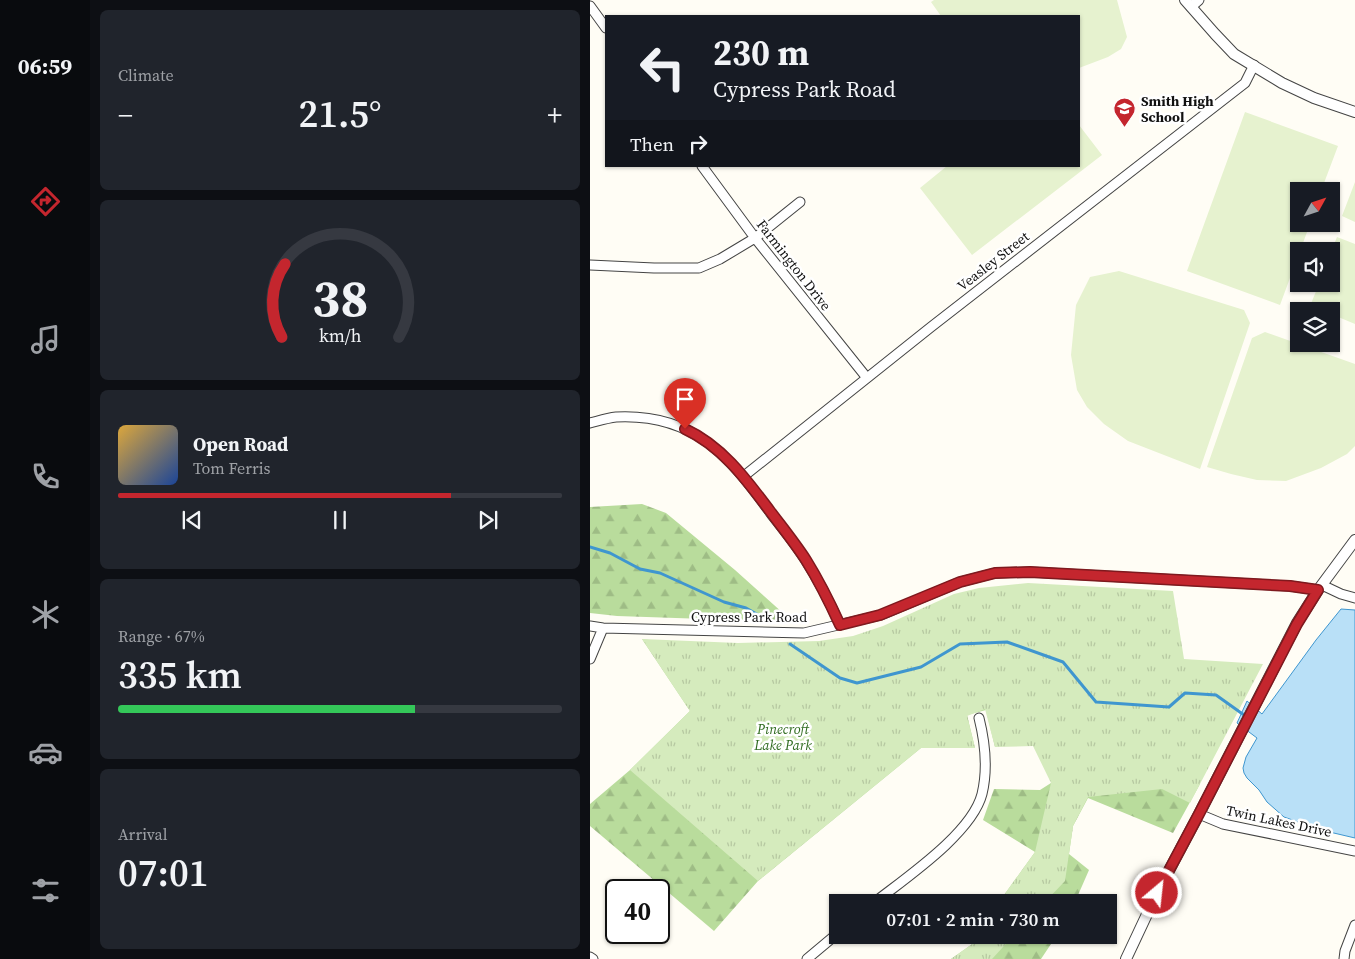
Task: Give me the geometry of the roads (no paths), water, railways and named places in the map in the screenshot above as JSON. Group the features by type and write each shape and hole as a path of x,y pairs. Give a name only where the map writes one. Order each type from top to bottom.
{"street":[{"path":"1199,0 1188,3 1234,54 1282,83 1314,98 1355,112"},
{"path":"590,6 605,27"},
{"name":"Veasley Street","path":"744,476 931,326 1245,83 1254,66"},
{"name":"Farmington Drive","path":"703,167 754,238 867,378"},
{"path":"590,265 699,268 720,259 754,238 800,202"},
{"path":"590,423 615,417 645,418 672,424 698,435 720,452 744,476 806,559 823,588 840,625"},
{"path":"1126,959 1157,893 1297,624 1320,588 1355,540"},
{"name":"Cypress Park Road","path":"590,626 603,628 804,633 880,615 960,582 995,573 1030,572 1320,588"},
{"path":"1320,588 1355,598"},
{"path":"590,659 603,628"},
{"path":"885,894 956,836 972,815 982,795 984,776 985,752 979,718"},
{"name":"Twin Lakes Drive","path":"1199,814 1223,824 1355,851"},
{"path":"1344,959 1345,951 1355,925"},
{"path":"807,959 829,941"}],"water":[{"path":"1341,609 1355,610 1355,838 1321,830 1284,817 1267,802 1259,790 1247,778 1243,768 1246,757 1257,738 1237,723 1247,701 1262,714"}],"waterway":[{"path":"590,547 610,553 640,569 660,573 724,602 746,608 767,620"},
{"path":"790,644 840,678 857,683 921,667 960,644 1007,642 1063,662 1096,702 1169,707 1185,693 1216,695 1244,715"}],"place":[{"name":"Smith High School","path":"1125,128"}],"park label":[{"name":"Pinecroft Lake Park","path":"783,738"}]}
